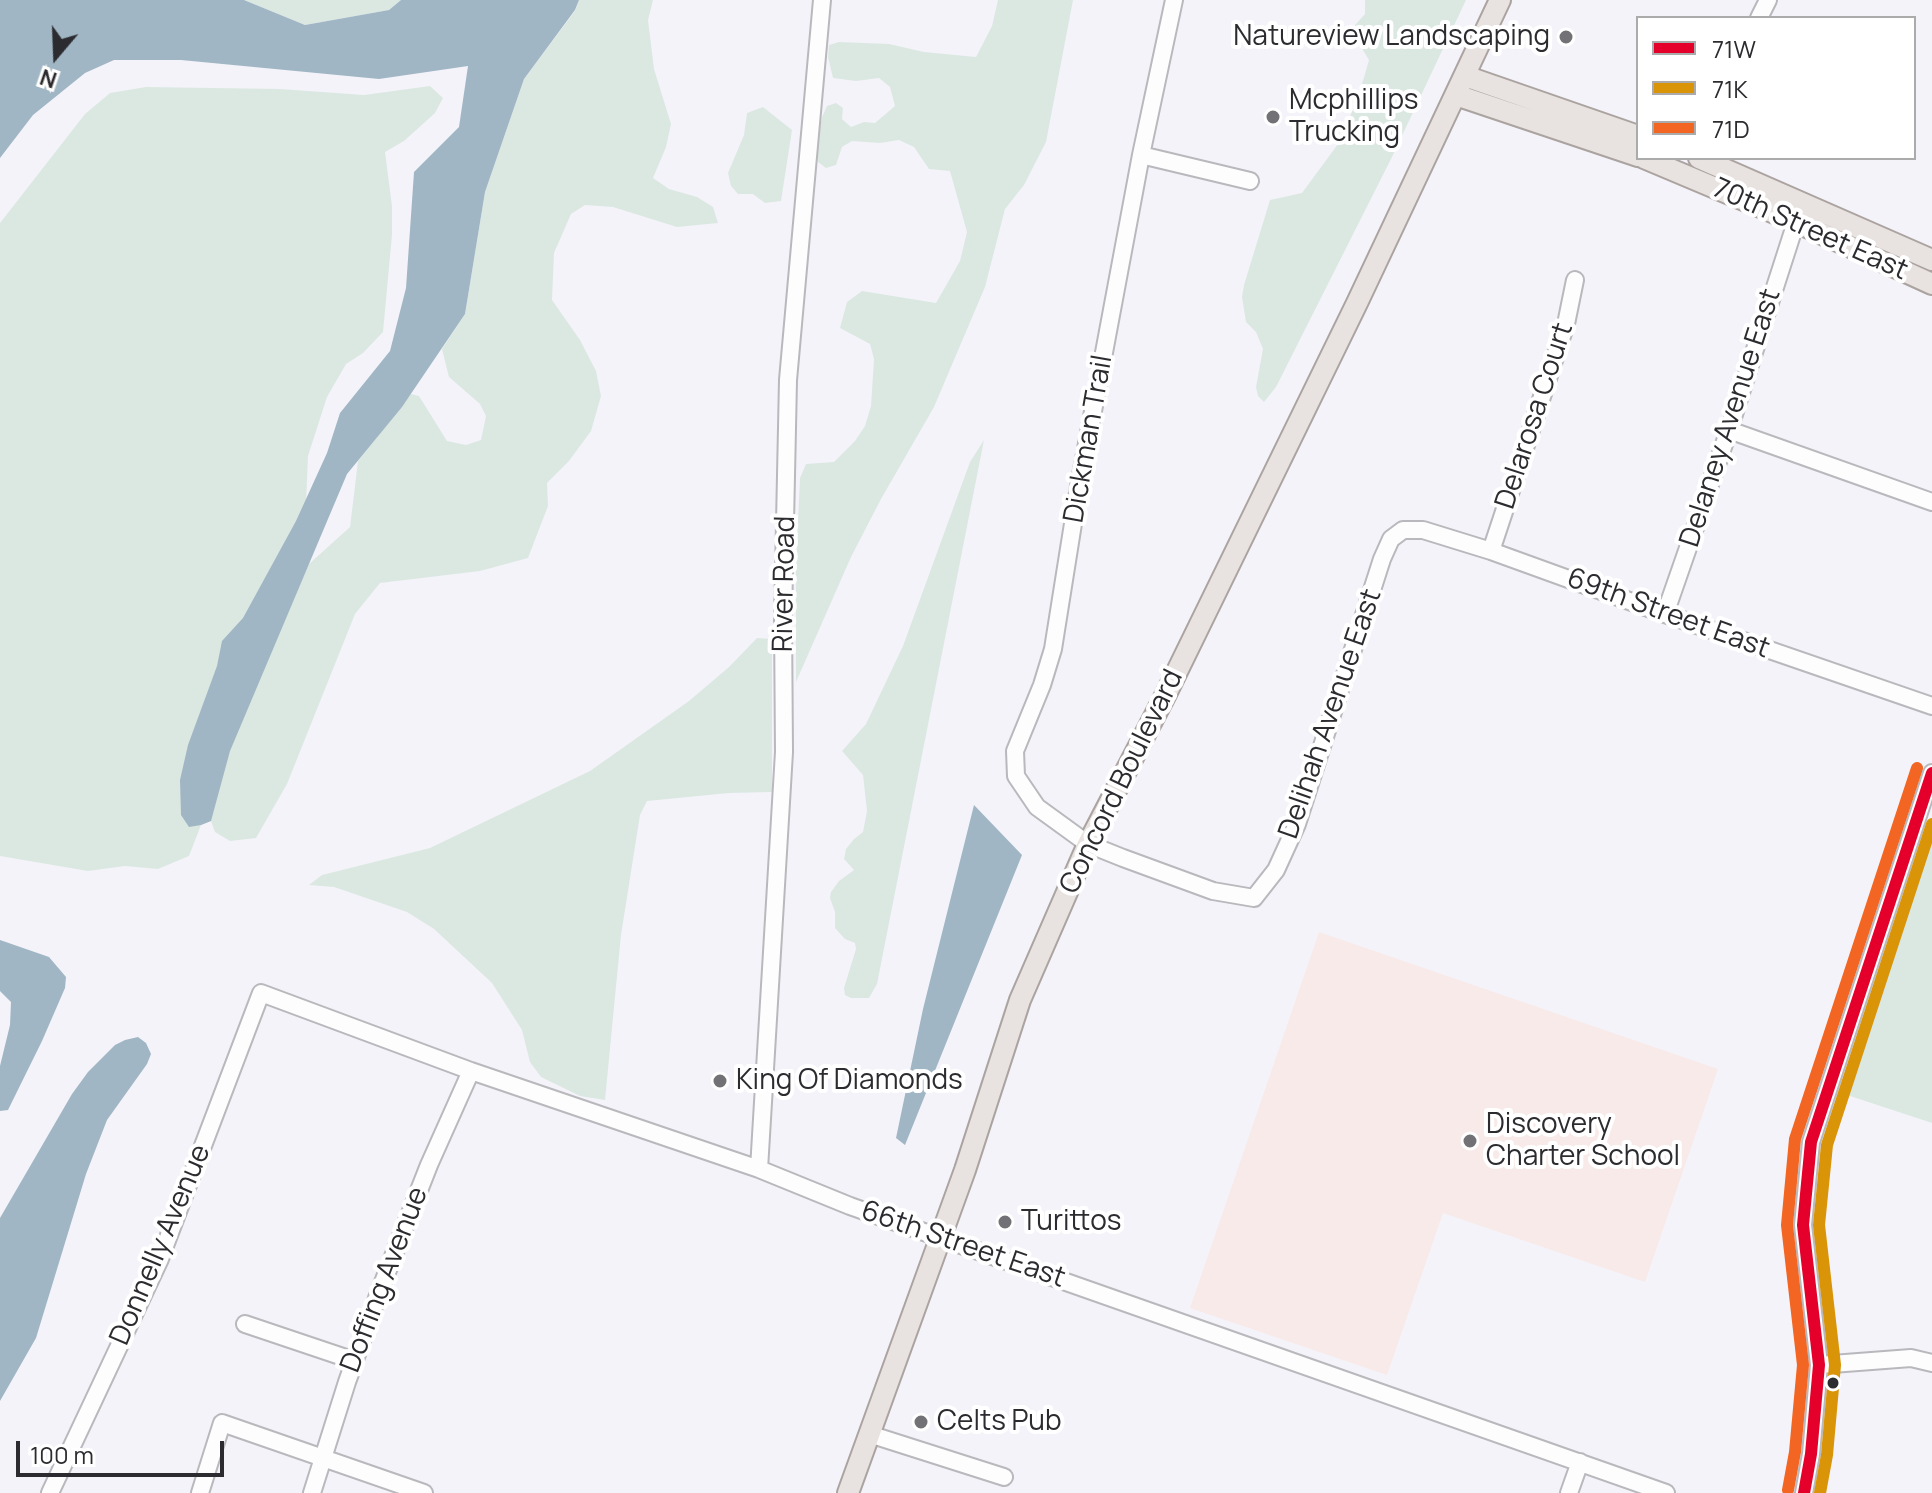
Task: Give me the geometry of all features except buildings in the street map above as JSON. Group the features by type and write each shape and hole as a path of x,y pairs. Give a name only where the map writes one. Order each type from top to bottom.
{"main road":[{"name":"Concord Boulevard","path":"848,1493 941,1237 1020,1000 1088,844 1166,694 1357,303 1500,0"},
{"path":"1465,76 1636,135"},
{"name":"70th Street East","path":"1456,95 1636,155"},
{"name":"70th Street East","path":"1657,160 1688,166 1796,222 1932,284"},
{"name":"70th Street East","path":"1704,160 1932,260"}],"street":[{"name":"River Road","path":"759,1169 784,752 783,618 788,380 822,0"},
{"name":"Dickman Trail","path":"1174,0 1141,155 1079,486 1053,649 1015,751 1014,765 1023,790 1037,807 1088,844 1213,891 1254,898"},
{"path":"1141,155 1250,181"},
{"name":"Delaney Avenue East","path":"1665,614 1796,222"},
{"name":"Delarosa Court","path":"1491,551 1566,324 1575,280"},
{"path":"1729,430 1932,502"},
{"name":"69th Street East","path":"1403,530 1423,530 1491,551 1932,706"},
{"name":"Delihah Avenue East","path":"1254,898 1276,870 1297,824 1382,559 1391,539 1403,530"},
{"path":"1804,1493 1811,1454 1819,1365 1803,1225 1811,1142 1932,773"},
{"name":"66th Street East","path":"261,993 471,1071 759,1169 841,1203 1666,1493"},
{"name":"Donnelly Avenue","path":"50,1493 160,1259 261,993"},
{"name":"Doffing Avenue","path":"312,1493 355,1361 429,1165 471,1071"},
{"path":"245,1324 355,1361"},
{"path":"1819,1365 1911,1358 1932,1363"},
{"path":"200,1493 222,1423 424,1493"},
{"path":"869,1434 1004,1477"},
{"path":"1569,1493 1580,1462"}],"shaded area":[{"path":"244,0 401,0 389,10 305,25"},
{"path":"579,0 653,0 648,20 654,69 671,124 666,147 653,178 669,189 697,197 713,207 718,223 677,227 613,207 585,205 571,214 554,253 552,300 580,340 596,371 601,396 591,431 569,461 547,483 548,506 528,558 480,571 380,583 355,614 287,784 256,838 230,841 215,832 211,821 201,825 189,856 158,869 125,866 88,871 0,856 0,223 85,114 110,93 146,87 280,89 364,95 430,86 443,98 435,113 404,141 385,152 392,206 392,235 383,332 363,353 346,364 327,397 308,456 303,576 309,564 350,527 358,461 411,394 419,396 447,441 466,445 481,440 486,416 480,404 449,377 442,349 465,314 485,192 524,79 575,11"},
{"path":"998,0 1073,0 1046,142 1024,185 1005,209 985,287 934,407 851,557 796,682 800,478 806,464 834,462 855,441 865,426 871,406 874,359 870,344 840,328 847,302 862,291 936,303 960,261 967,232 950,171 929,169 914,147 899,140 880,143 852,141 842,147 836,165 826,168 818,162 816,151 827,106 836,103 843,108 842,119 851,127 864,122 875,123 895,106 890,87 879,78 856,81 833,78 828,57 829,45 839,42 889,44 924,52 976,57 992,26"},
{"path":"1365,0 1466,0 1391,159 1276,387 1264,402 1258,396 1256,387 1263,349 1256,332 1246,322 1242,297 1244,285 1270,200 1302,193 1338,144 1358,98 1369,60 1355,37 1355,25 1365,14"},
{"path":"763,107 792,130 781,201 765,203 753,194 738,194 731,186 728,173 744,135 747,113"},
{"path":"984,440 877,984 869,998 851,998 845,995 844,988 855,943 845,939 835,928 835,912 830,898 839,881 854,870 844,859 846,849 863,832 867,811 863,775 842,751 866,724 903,646 970,462"},
{"path":"757,638 772,639 772,792 647,801 640,815 621,935 605,1100 580,1096 541,1077 530,1062 522,1030 492,983 434,929 407,912 334,887 309,885 322,875 430,848 590,771 689,701"},
{"path":"1932,830 1932,1123 1847,1095"},
{"name":"Discovery Charter School","path":"1319,932 1718,1069 1645,1282 1443,1213 1387,1375 1190,1308"}],"water":[{"path":"0,0 244,0 305,25 389,10 401,0 579,0 575,10 524,79 485,192 465,314 402,407 347,474 230,751 211,821 201,825 189,827 181,815 180,780 188,745 217,666 222,641 243,618 296,521 327,453 340,413 390,351 406,288 414,172 459,127 468,66 379,79 181,60 114,60 85,73 33,115 0,158"},
{"path":"974,805 1022,855 905,1145 896,1138 923,1009"},
{"path":"0,940 49,957 66,977 65,988 42,1041 8,1110 0,1111 0,1066 10,1025 11,1002 0,991"},
{"path":"138,1037 146,1043 151,1054 107,1120 86,1174 36,1338 0,1401 0,1218 88,1072 115,1045"}],"transit line":[{"name":"71D","path":"1788,1490 1795,1452 1803,1365 1787,1225 1795,1139 1917,768"},
{"name":"71W","path":"1804,1493 1811,1454 1819,1365 1803,1225 1811,1142 1932,773"},
{"name":"71K","path":"1820,1493 1827,1455 1835,1365 1819,1225 1827,1145 1932,824"}],"place":[{"name":"Natureview Landscaping","path":"1566,37"},
{"name":"Mcphillips Trucking","path":"1273,117"},
{"name":"King Of Diamonds","path":"720,1081"},
{"name":"Discovery Charter School","path":"1470,1141"},
{"name":"Turittos","path":"1005,1222"},
{"name":"Celts Pub","path":"921,1422"}]}
